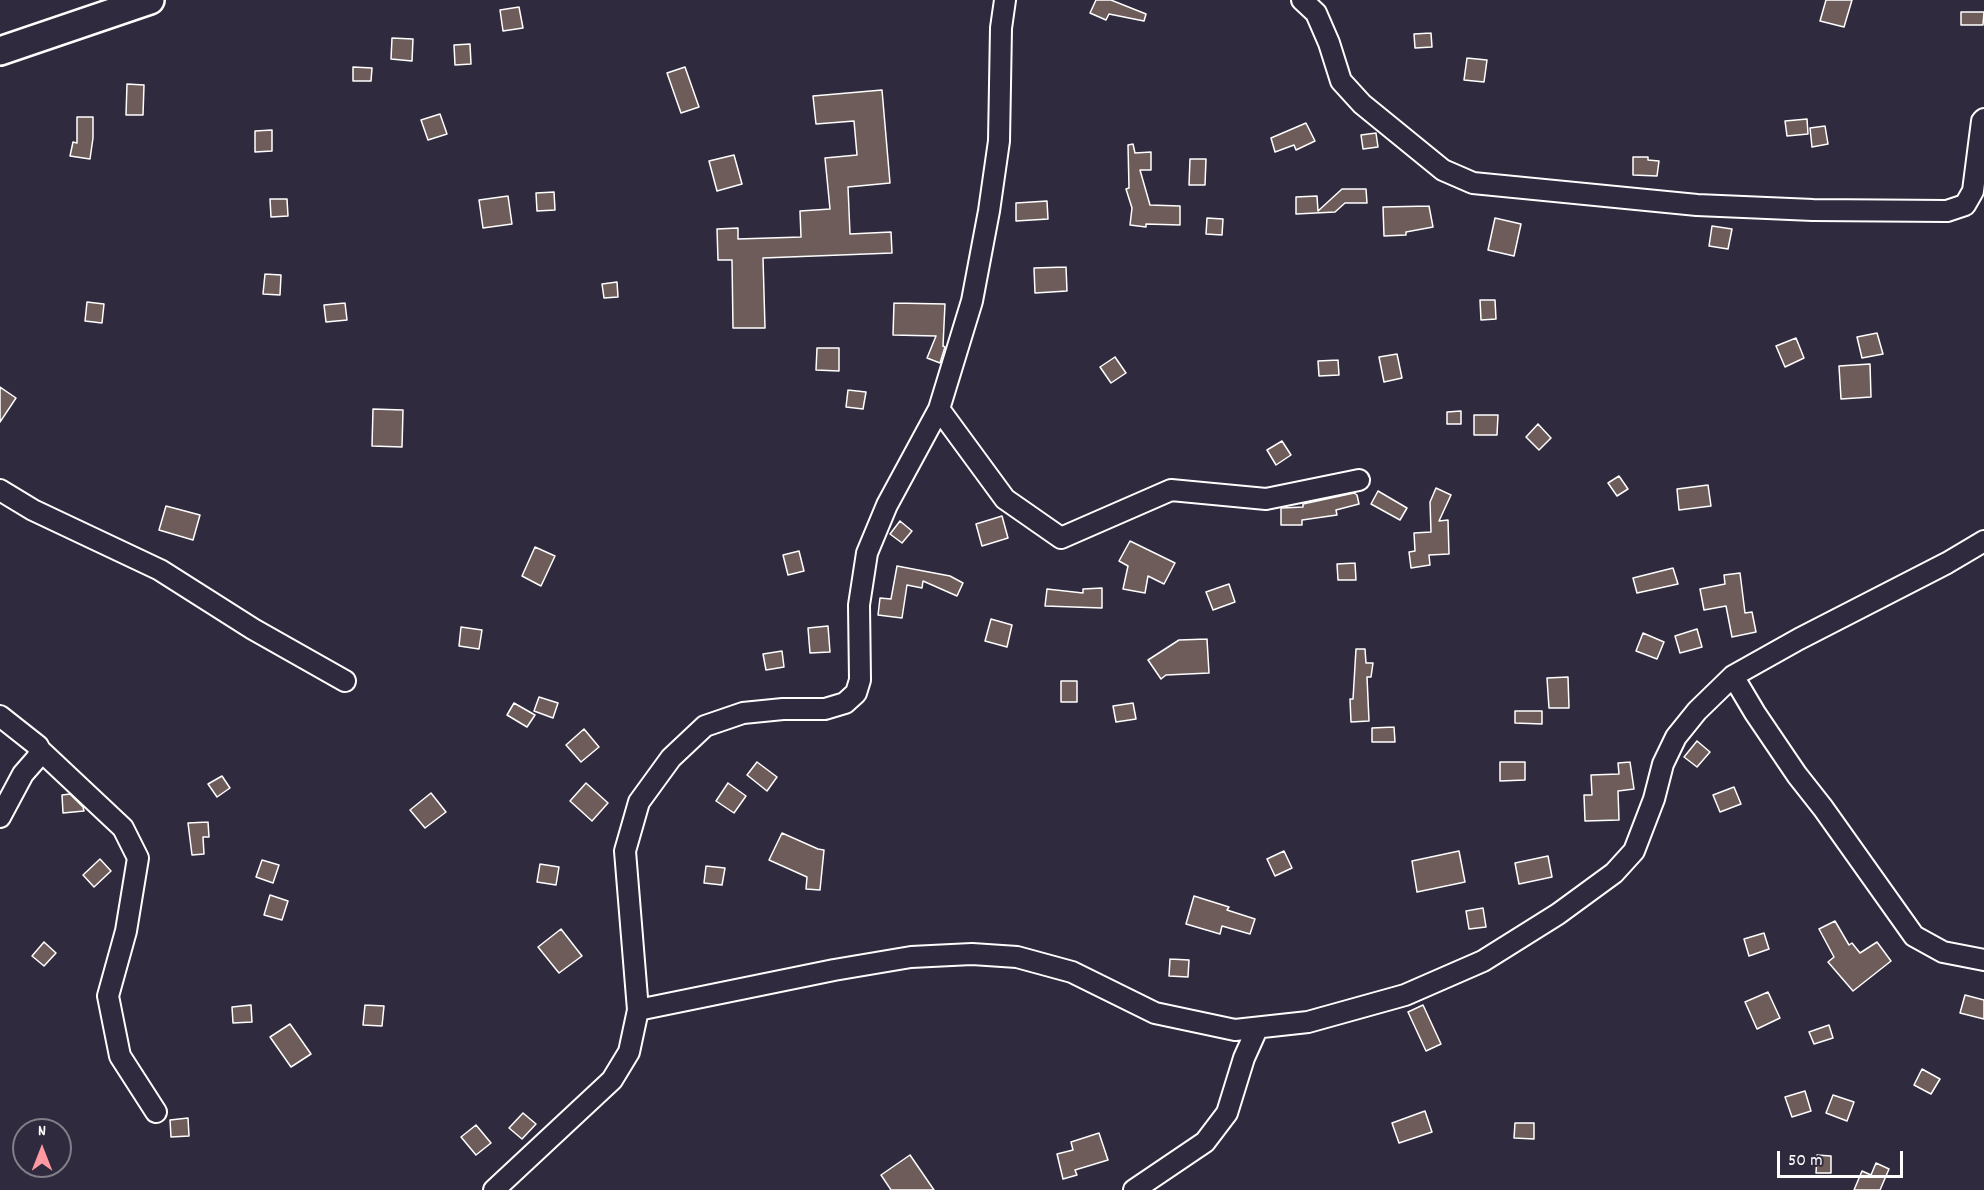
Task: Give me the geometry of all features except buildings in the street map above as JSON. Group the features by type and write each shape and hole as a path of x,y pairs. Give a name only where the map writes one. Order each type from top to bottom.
{"main road":[{"path":"0,51 150,0"}],"street":[{"path":"494,1190 612,1080 629,1053 638,1010 625,851 639,802 671,758 705,726 742,713 783,709 825,709 845,703 856,693 860,680 859,605 867,553 887,505 939,409 972,301 999,141 1001,28 1005,0"},
{"path":"1302,0 1316,13 1329,43 1341,81 1362,104 1443,170 1473,183 1697,205 1947,212 1965,205 1973,191 1984,119"},
{"path":"939,409 1005,499 1061,538 1171,490 1266,499 1359,480"},
{"path":"0,490 33,510 160,570 253,629 345,681"},
{"path":"638,1010 834,970 911,957 972,954 1017,957 1072,972 1155,1013 1235,1030 1308,1022 1405,995 1483,961 1558,914 1614,873 1634,852 1651,808 1663,764 1676,737 1696,711 1733,676 1798,639 1947,563 1984,541"},
{"path":"1733,676 1797,775 1914,936 1943,952 1984,960"},
{"path":"0,716 38,746 123,828 138,858 126,931 108,996 120,1056 156,1112"},
{"path":"0,817 23,774 37,758 40,750"},
{"path":"1134,1190 1205,1142 1227,1113 1244,1058 1257,1029"}]}
